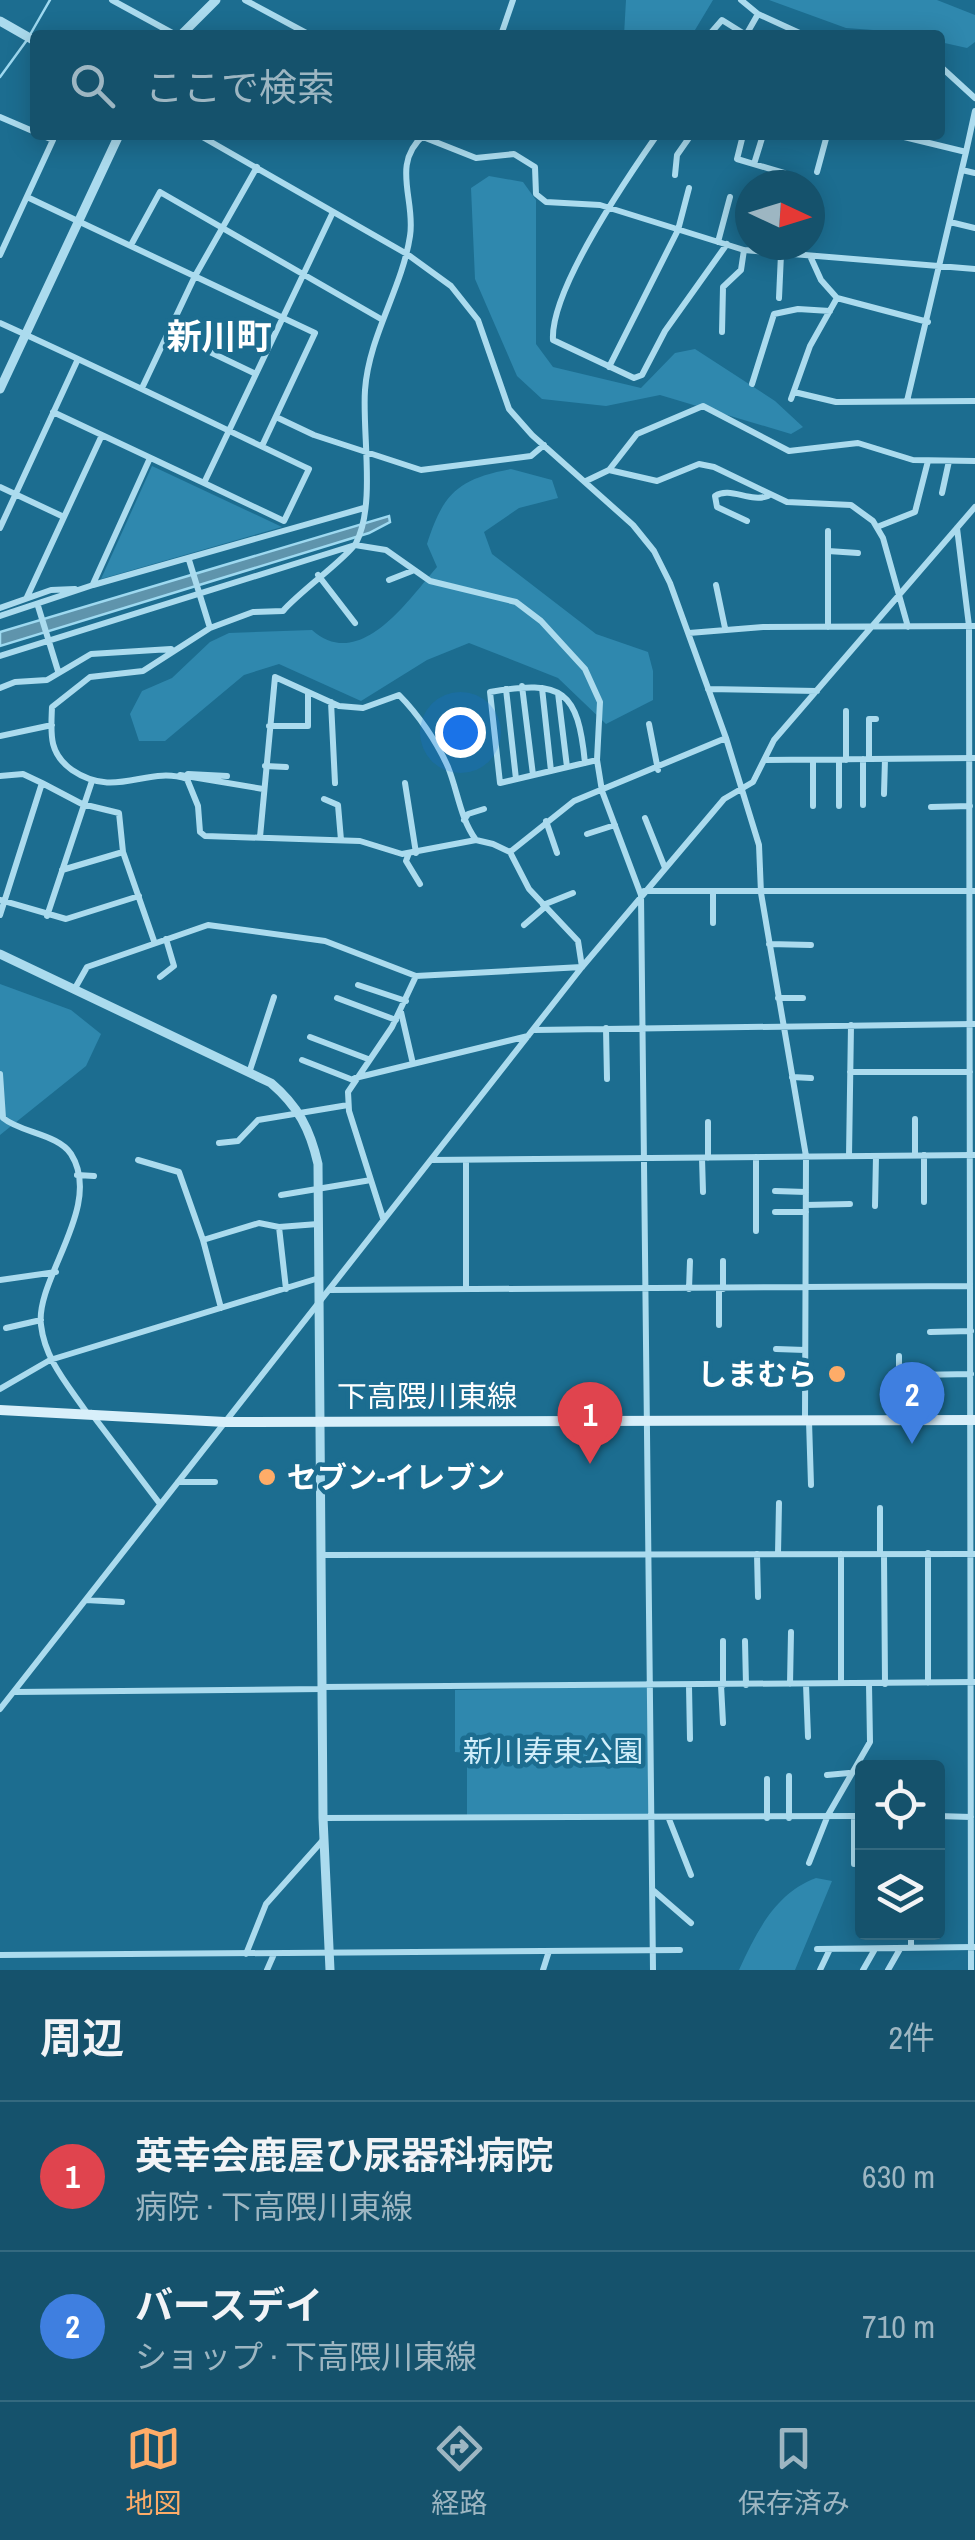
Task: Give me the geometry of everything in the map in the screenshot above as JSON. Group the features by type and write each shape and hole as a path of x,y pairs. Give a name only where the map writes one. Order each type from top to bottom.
{"main road":[{"name":"下高隈川東線","path":"0,1410 224,1422 973,1420"}],"street":[{"path":"112,0 169,30"},
{"path":"183,30 216,0"},
{"path":"245,0 301,30"},
{"path":"503,30 513,0"},
{"path":"741,0 758,14 793,30"},
{"path":"749,30 758,14"},
{"path":"713,30 722,20 738,30"},
{"path":"0,21 30,38"},
{"path":"945,71 975,98"},
{"path":"907,401 975,111"},
{"path":"0,117 30,130"},
{"path":"0,255 53,140"},
{"path":"0,389 117,140"},
{"path":"208,140 407,254 466,301 478,320 509,409 586,480 654,551 689,634 759,845 761,892 806,1156 805,1350 810,1485"},
{"path":"226,776 174,775 119,784 92,781 66,766 54,751 52,725 57,700 90,678 142,671 210,628 253,612 283,611 356,542 364,511 365,390 381,319 407,254 412,230 406,168 409,153 420,140"},
{"path":"433,140 476,158 514,154 535,167 534,189 540,199 606,207 735,247"},
{"path":"653,140 606,207 552,319 558,346 634,378 642,376 722,243 730,197"},
{"path":"675,175 676,155 687,140"},
{"path":"742,140 736,159 774,170"},
{"path":"754,164 761,140"},
{"path":"817,170 826,140"},
{"path":"917,140 966,152"},
{"path":"142,388 195,276 257,168"},
{"path":"962,170 975,174"},
{"path":"609,367 678,230 689,188"},
{"path":"130,245 160,192 381,319"},
{"path":"27,197 315,333 262,446"},
{"path":"204,483 333,212"},
{"path":"950,222 975,228"},
{"path":"825,258 940,270 975,269"},
{"path":"722,332 723,288 740,270 742,260"},
{"path":"779,298 780,260"},
{"path":"811,260 821,280 837,298 928,322"},
{"path":"837,298 810,346 792,395 836,402 975,400"},
{"path":"725,310 737,306"},
{"path":"752,384 774,314 798,308 830,311"},
{"path":"0,323 310,468 287,524"},
{"path":"168,332 256,374"},
{"path":"0,528 78,359"},
{"path":"586,480 609,470 637,434 703,406 789,451 858,443 928,461 975,460"},
{"path":"54,412 287,524"},
{"path":"276,417 421,470 531,456 544,445"},
{"path":"27,597 102,435"},
{"path":"93,585 150,458"},
{"path":"876,527 916,512 928,461"},
{"path":"942,493 949,461"},
{"path":"609,470 649,481 699,464 714,467 787,502 851,505 876,527 890,554 908,627"},
{"path":"0,487 64,517"},
{"path":"747,521 716,506 715,496 719,492 760,499 769,495"},
{"path":"0,1709 642,893 724,799 753,782 774,740 974,509"},
{"path":"0,616 39,610 93,585 190,564 287,524 364,511"},
{"path":"957,528 972,626 971,1970"},
{"path":"828,531 828,627"},
{"path":"0,656 356,542 386,550 413,571 443,585 502,596 541,621 596,688 600,702 598,760 602,791 642,893 653,1970"},
{"path":"828,550 858,553"},
{"path":"961,562 975,561"},
{"path":"190,564 210,628"},
{"path":"389,580 413,571"},
{"path":"318,575 355,623"},
{"path":"716,585 725,628"},
{"path":"0,608 51,590 82,589"},
{"path":"39,610 58,671"},
{"path":"689,634 725,628 972,626"},
{"path":"0,688 14,682 37,682 91,654 172,649"},
{"path":"260,837 275,677 331,702 363,708 399,695 420,719 448,766 464,822 476,840"},
{"path":"585,763 579,714 558,692 522,686 490,692 500,783 598,760"},
{"path":"522,686 533,775"},
{"path":"542,688 551,771"},
{"path":"506,689 516,779"},
{"path":"708,689 818,691"},
{"path":"558,692 567,767"},
{"path":"270,726 308,726 308,693"},
{"path":"331,702 334,782"},
{"path":"838,806 846,711"},
{"path":"863,805 868,719 876,719"},
{"path":"649,724 658,770"},
{"path":"0,736 52,725"},
{"path":"510,852 574,801 658,770 726,738"},
{"path":"765,760 972,758"},
{"path":"884,759 884,794"},
{"path":"813,760 813,806"},
{"path":"265,766 286,768"},
{"path":"0,776 23,774 82,804 119,813 123,852 154,941"},
{"path":"174,775 193,788 200,832 205,836 378,843 412,853 476,840 510,852 529,889 578,942 582,967"},
{"path":"186,775 263,788"},
{"path":"47,916 92,781"},
{"path":"0,915 42,783"},
{"path":"405,783 412,853 406,860 420,884"},
{"path":"324,798 338,805 341,840"},
{"path":"931,807 970,806"},
{"path":"464,822 468,814 484,809"},
{"path":"645,818 665,868"},
{"path":"546,821 557,853"},
{"path":"587,834 615,825"},
{"path":"62,870 123,852"},
{"path":"642,893 973,891"},
{"path":"524,925 544,906 573,893"},
{"path":"713,893 714,923"},
{"path":"2,901 66,918 139,896"},
{"path":"73,992 87,966 208,926 325,941 416,976 582,967"},
{"path":"160,977 174,966 166,939"},
{"path":"769,944 811,945"},
{"path":"0,954 270,1083 302,1115 318,1164 324,1839 330,1970"},
{"path":"383,1218 348,1104 354,1079 396,1020 416,976"},
{"path":"358,985 406,1001"},
{"path":"249,1073 274,997"},
{"path":"336,998 396,1020"},
{"path":"778,998 804,998"},
{"path":"401,1010 412,1064"},
{"path":"302,1060 354,1079 531,1033 606,1028 973,1024"},
{"path":"850,1156 851,1025"},
{"path":"606,1028 607,1079"},
{"path":"310,1037 368,1059"},
{"path":"850,1072 970,1072"},
{"path":"0,1074 3,1118 64,1146 77,1175 74,1223 40,1320 50,1360 160,1504"},
{"path":"792,1077 811,1078"},
{"path":"219,1143 238,1141 258,1120 348,1104"},
{"path":"916,1119 924,1202"},
{"path":"702,1192 708,1122"},
{"path":"430,1160 972,1155"},
{"path":"876,1156 876,1206"},
{"path":"756,1157 756,1231"},
{"path":"138,1160 179,1172 221,1308"},
{"path":"466,1160 466,1290"},
{"path":"77,1175 94,1176"},
{"path":"281,1195 371,1180"},
{"path":"775,1192 806,1192"},
{"path":"775,1212 850,1204"},
{"path":"203,1240 260,1223 279,1227 318,1224"},
{"path":"279,1227 286,1288"},
{"path":"689,1289 690,1261"},
{"path":"718,1325 723,1261"},
{"path":"0,1280 56,1272"},
{"path":"0,1388 50,1360 318,1278"},
{"path":"329,1290 806,1288 972,1292"},
{"path":"6,1328 40,1320"},
{"path":"930,1332 971,1331"},
{"path":"776,1349 805,1350"},
{"path":"899,1356 899,1421"},
{"path":"914,1374 971,1374"},
{"path":"177,1482 215,1482"},
{"path":"778,1554 779,1503"},
{"path":"880,1508 885,1684"},
{"path":"928,1553 928,1682"},
{"path":"757,1554 758,1596"},
{"path":"841,1554 841,1683"},
{"path":"321,1555 974,1554"},
{"path":"84,1600 122,1602"},
{"path":"790,1684 791,1632"},
{"path":"722,1724 723,1641"},
{"path":"745,1641 746,1685"},
{"path":"12,1692 974,1682"},
{"path":"806,1684 808,1737"},
{"path":"810,1862 828,1816 870,1742 869,1684"},
{"path":"689,1686 690,1739"},
{"path":"827,1775 851,1773"},
{"path":"789,1818 790,1776"},
{"path":"767,1818 768,1780"},
{"path":"324,1818 855,1816"},
{"path":"945,1816 970,1817"},
{"path":"669,1819 691,1875"},
{"path":"246,1954 266,1904 315,1844 324,1839"},
{"path":"854,1864 855,1850"},
{"path":"653,1890 691,1923"},
{"path":"911,1940 911,1947"},
{"path":"817,1948 973,1947"},
{"path":"820,1970 830,1948"},
{"path":"863,1970 876,1948"},
{"path":"888,1970 901,1948"},
{"path":"0,1955 680,1950"},
{"path":"543,1970 549,1951"},
{"path":"267,1970 274,1954"}],"green space":[{"path":"626,0 713,0 695,30 624,30"},
{"path":"769,0 937,0 975,15 975,42 967,48 945,43 945,30 846,28"},
{"path":"489,176 523,182 536,200 536,344 553,367 641,388 675,353 695,349 775,401 803,427 791,434 660,395 606,406 542,399 517,376 475,279 471,188"},
{"path":"152,466 282,527 101,579"},
{"path":"511,469 552,480 558,498 519,508 484,532 492,554 596,634 648,652 653,671 653,700 606,724 558,678 469,643 427,660 361,701 279,664 244,675 165,741 139,741 130,714 142,691 172,678 210,642 229,633 312,630 330,641 348,643 382,627 437,567 427,544 446,501 477,478"},
{"path":"0,984 71,1010 101,1034 86,1066 0,1135"},
{"name":"新川寿東公園","path":"651,1686 650,1814 467,1816 467,1753 455,1752 455,1690"},
{"path":"816,1878 832,1881 795,1970 739,1970 778,1904"}],"shaded area":[{"path":"389,516 390,522 369,533 0,646 0,632"}],"waterway":[{"path":"33,30 50,0"},
{"path":"0,77 27,40"}],"place":[{"name":"しまむら","path":"837,1374"},
{"name":"バースデイ","path":"912,1444"},
{"name":"英幸会鹿屋ひ尿器科病院","path":"590,1464"},
{"name":"セブン-イレブン","path":"267,1477"}],"district":[{"name":"新川町","path":"219,336"}]}
